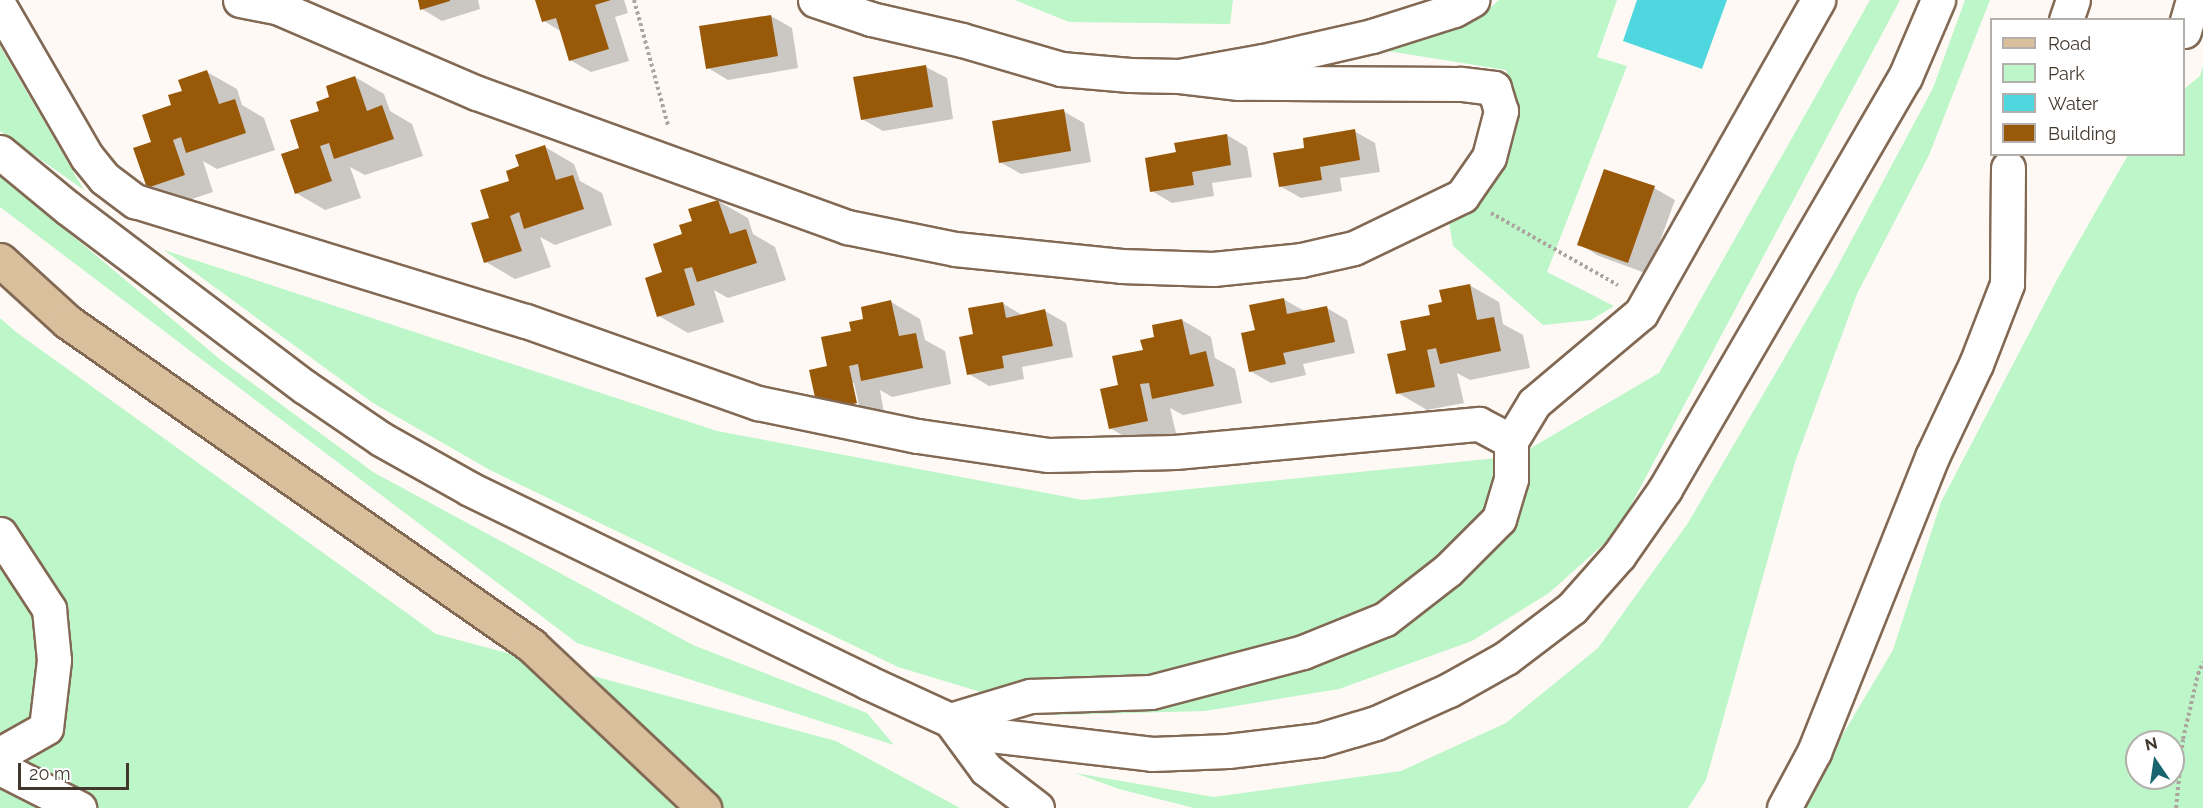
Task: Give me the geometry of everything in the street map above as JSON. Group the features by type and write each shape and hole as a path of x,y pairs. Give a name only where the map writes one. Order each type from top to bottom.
{"main road":[{"path":"0,260 68,322 531,645 704,808"}],"street":[{"path":"240,0 277,7 477,93 847,227 955,249 1156,267 1213,269 1301,260 1344,250 1414,221 1462,196 1489,157 1498,130 1501,111 1494,88 1407,82 1239,83 1179,76 1130,75 1061,69 962,40 871,19 815,0"},
{"path":"1179,76 1263,61 1372,36 1454,10 1472,0"},
{"path":"950,720 1030,696 1151,692 1235,672 1303,652 1385,619 1448,570 1498,519 1511,478 1511,441 1534,403 1641,313 1818,0"},
{"path":"0,152 68,208 286,373 381,439 470,489 950,720 991,735 1152,754 1228,751 1319,740 1376,723 1449,690 1506,657 1572,608 1619,555 1665,489 1905,77 1938,0"},
{"path":"2067,18 2073,0"},
{"path":"2185,28 2193,0"},
{"path":"0,7 87,157 104,178 135,201 526,321 758,404 918,436 1050,455 1174,452 1479,424 1511,441"},
{"path":"1784,808 1814,752 1932,457 1976,364 2007,284 2015,159"},
{"path":"0,534 48,609 54,660 46,728 0,754"},
{"path":"950,720 986,769 1037,808"},
{"path":"0,768 79,808"}],"path":[{"path":"634,0 679,167"},
{"path":"1462,196 1648,302"},
{"path":"2176,808 2183,739 2198,674 2203,662"}],"green space":[{"path":"1015,0 1233,0 1230,24 1069,22"},
{"path":"1499,0 1617,0 1597,57 1627,66 1547,272 1614,306 1591,320 1543,325 1453,246 1448,216 1506,147 1518,110 1506,70 1363,47 1449,27 1489,9"},
{"path":"1870,0 1900,0 1616,533 1549,593 1472,641 1339,689 1205,711 1057,715 898,667 490,470 373,403 164,250 717,431 1083,500 1517,456 1659,373"},
{"path":"1965,0 1990,0 1929,155 1857,294 1795,462 1706,780 1688,808 1194,808 1119,789 1075,773 1214,797 1401,771 1506,723 1598,648 1688,523 1834,273 1933,88"},
{"path":"0,46 84,190 0,131"},
{"path":"2203,66 2203,808 1799,808 1893,650 1941,502 2059,276 2127,156 2185,156 2185,88 2200,76"},
{"path":"0,175 222,361 373,472 693,645 867,713 894,745 577,643 0,207"},
{"path":"0,318 16,332 436,634 836,741 960,808 0,808"}],"water":[{"path":"1637,0 1727,0 1702,69 1623,41"}],"building":[{"path":"418,0 450,0 450,1 420,10"},
{"path":"535,0 611,0 595,5 609,49 569,61 556,18 542,22"},
{"path":"771,15 778,56 706,69 699,26"},
{"path":"926,65 933,107 861,120 853,77"},
{"path":"207,70 219,104 235,99 246,133 186,153 181,137 173,140 185,175 147,188 133,148 151,142 142,115 171,105 168,95 182,91 178,80"},
{"path":"355,76 367,111 382,105 394,139 334,159 329,143 320,146 332,181 295,194 281,154 299,148 290,120 319,111 316,102 329,97 326,86"},
{"path":"1064,109 1071,151 999,163 992,121"},
{"path":"1355,129 1360,160 1320,167 1322,180 1279,187 1273,153 1304,148 1303,138"},
{"path":"1227,134 1231,165 1192,172 1194,185 1150,192 1145,158 1176,152 1174,143"},
{"path":"545,145 556,180 573,175 584,209 524,229 519,212 510,216 522,251 484,263 471,223 489,218 480,190 509,181 506,171 519,166 515,155"},
{"path":"1604,169 1655,186 1628,263 1577,245"},
{"path":"718,200 730,234 746,229 757,263 697,282 692,267 684,269 695,305 657,317 645,278 662,272 653,244 682,234 679,225 692,221 688,209"},
{"path":"1470,284 1477,320 1494,317 1501,351 1440,364 1436,348 1427,350 1435,387 1396,394 1387,354 1406,350 1400,321 1430,315 1428,305 1442,302 1439,290"},
{"path":"1284,298 1287,314 1327,306 1335,342 1283,353 1286,364 1249,372 1241,333 1255,330 1249,305"},
{"path":"891,300 899,336 916,333 923,368 861,381 858,364 849,366 857,403 818,411 809,370 827,366 821,337 851,331 849,322 863,319 861,307"},
{"path":"1003,302 1006,318 1045,309 1053,346 1002,356 1004,368 967,375 959,337 973,334 968,308"},
{"path":"1182,319 1190,355 1206,351 1214,386 1152,399 1149,383 1140,384 1148,421 1109,429 1100,389 1118,385 1112,356 1143,350 1140,340 1154,337 1152,325"}]}
